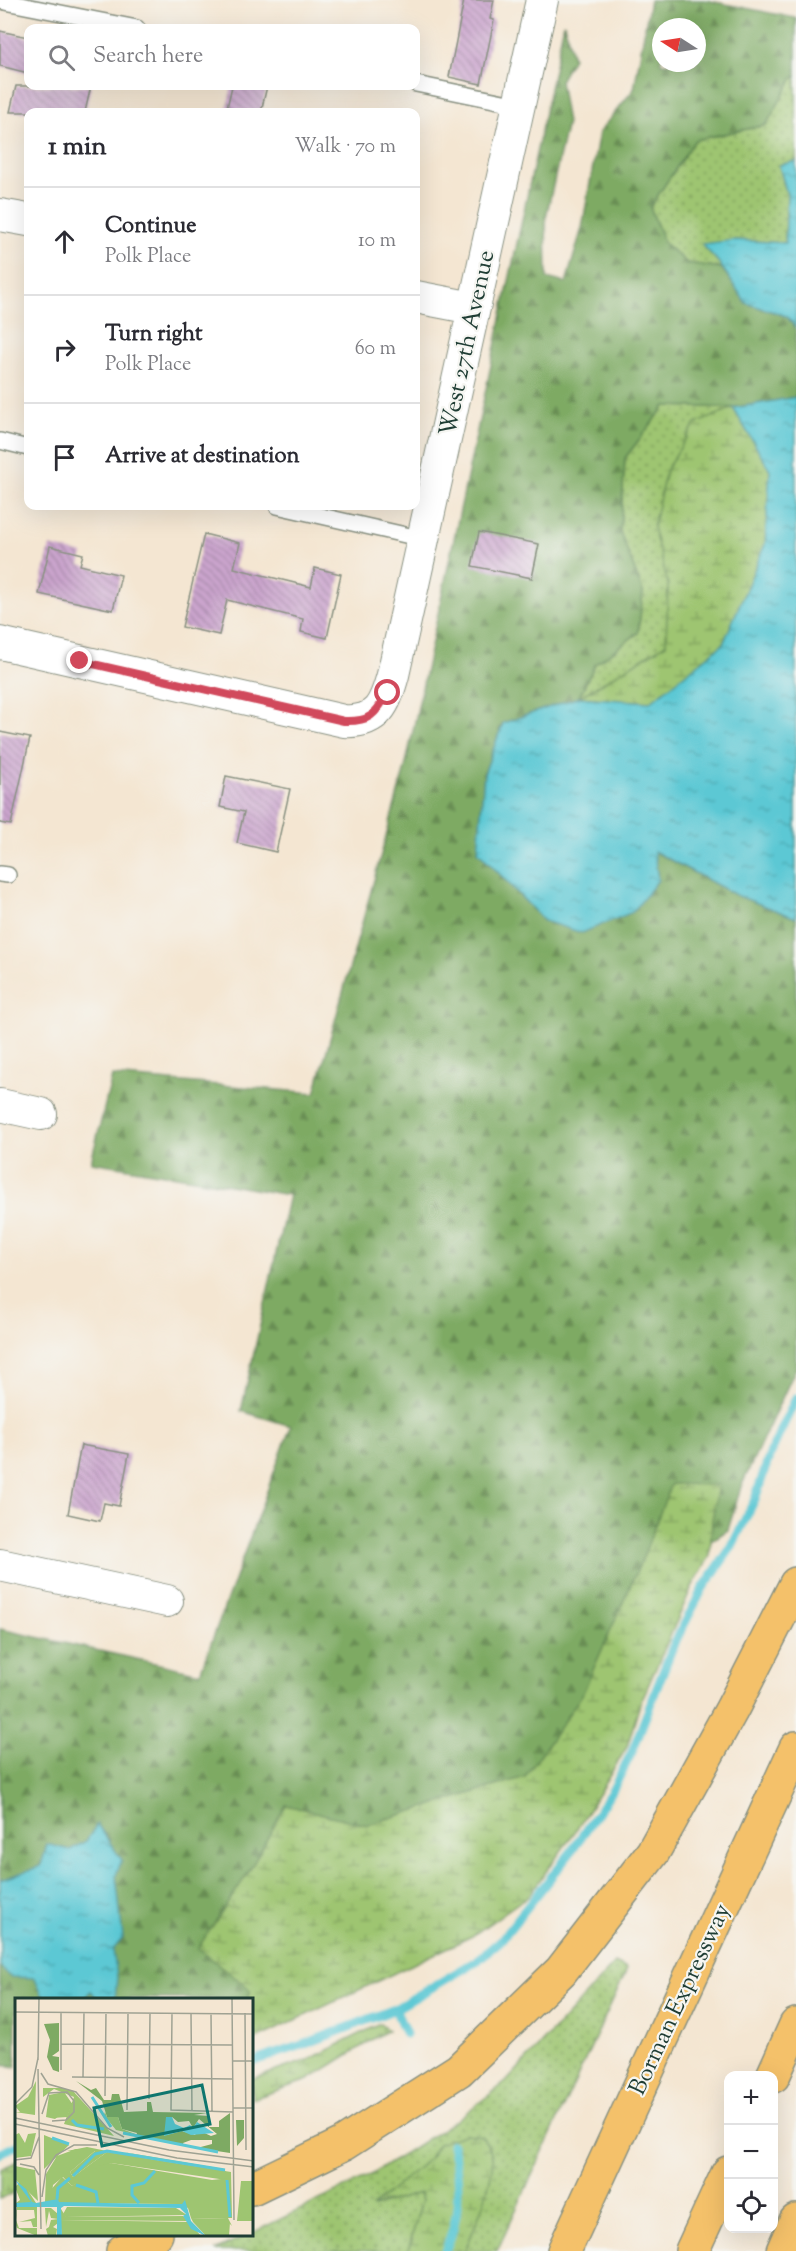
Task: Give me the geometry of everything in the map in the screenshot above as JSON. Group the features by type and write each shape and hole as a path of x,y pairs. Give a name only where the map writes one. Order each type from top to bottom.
{"highway":[{"path":"254,2187 343,2144 459,2070 561,1971 653,1852 732,1709 796,1584"},
{"name":"Borman Expressway","path":"564,2251 796,1748"},
{"path":"775,2071 796,2025"},
{"path":"692,2251 726,2179"},
{"path":"783,2251 796,2221"},
{"path":"123,2251 154,2236"}],"street":[{"name":"West 27th Avenue","path":"0,643 344,721 358,722 372,717 388,693 393,675 542,0"},
{"path":"0,214 24,219"},
{"path":"420,298 473,308"},
{"path":"0,1105 41,1114"},
{"path":"0,1565 167,1601"}],"lane":[{"path":"0,1 118,24"},
{"path":"420,85 518,105"},
{"path":"0,441 24,447"},
{"path":"295,510 423,539"}],"green space":[{"path":"650,0 705,0 796,18 796,77 793,78 766,125 695,140 650,207 664,243 687,263 722,268 746,303 786,316 796,328 796,397 733,408 665,406 625,458 620,532 643,592 638,633 595,664 579,697 503,723 484,774 478,851 544,921 653,851 736,895 796,918 796,1368 741,1487 728,1530 711,1541 712,1520 671,1485 644,1555 582,1695 525,1777 367,1825 286,1805 248,1873 251,1990 247,1998 15,1998 15,2067 0,2065 0,1629 200,1673 291,1426 241,1411 289,1195 91,1162 112,1076 315,1093 405,768 564,23 573,58 560,81 567,123 546,217 547,278 566,283 582,228 599,132 634,89"},
{"path":"793,77 796,77 796,161 779,165 787,195 785,243 735,240 719,263 722,268 687,263 664,243 650,207 695,140 766,125"},
{"path":"762,403 796,503 759,718 579,697 666,644 668,584 653,527 666,470 695,424 733,408"},
{"path":"665,406 733,408 770,470 723,644 579,697 595,664 638,633 643,592 620,532 625,458"},
{"path":"671,1484 718,1485 712,1520 710,1556 691,1589 640,1704 627,1747 577,1829 529,1895 472,1936 254,2040 254,1998 247,1998 251,1990 198,1948 248,1873 286,1805 367,1825 525,1777 582,1695 644,1555"},
{"path":"615,1963 627,1969 497,2251 465,2251 484,2199 438,2144 428,2159 374,2207 419,2193 422,2200 408,2251 215,2251 246,2236 254,2236 254,2232 373,2174 455,2121 506,2082"},
{"path":"380,2024 388,2030 308,2080 254,2098 254,2078 308,2060"},
{"path":"466,2134 482,2136 491,2152 492,2167 483,2204 465,2251 408,2251 422,2200 420,2193 372,2207 428,2159 438,2144"},
{"path":"15,2162 15,2192 0,2199 0,2169"}],"water":[{"path":"796,161 796,328 786,316 746,303 719,263 702,244 735,240 785,243 787,195 779,165"},
{"path":"796,397 796,918 736,895 654,851 658,880 633,912 582,933 544,921 478,851 484,774 503,723 579,697 650,702 723,644 765,544 770,470 733,408"},
{"path":"97,1824 122,1860 116,1875 123,1938 113,1950 117,1977 115,1998 96,1998 91,1991 84,1998 44,1998 35,1978 11,1977 0,1967 0,1880 41,1866 47,1844 70,1850 86,1841"}],"building":[{"path":"464,0 494,0 490,19 494,20 481,84 449,77"},
{"path":"0,31 24,36 24,72 0,66"},
{"path":"16,86 24,86 24,90 90,90 86,108 24,108 24,112 10,112"},
{"path":"231,90 266,90 262,108 227,108"},
{"path":"479,532 539,544 532,578 472,566"},
{"path":"204,534 240,543 234,568 311,587 315,568 341,574 327,638 301,632 303,619 227,600 219,635 182,627"},
{"path":"50,546 83,554 80,565 121,575 113,610 39,594"},
{"path":"0,732 30,738 11,825 0,823"},
{"path":"226,776 290,789 276,852 237,843 244,812 220,807"},
{"path":"81,1445 129,1454 119,1506 104,1503 100,1521 68,1514"}],"waterway":[{"path":"254,2061 395,2009 475,1962 500,1941 571,1852 612,1791 632,1752 673,1646 703,1588 731,1548 755,1499 770,1454 796,1398"},
{"path":"395,2009 406,2034"},
{"path":"445,2251 454,2225 458,2198 457,2172 452,2145"},
{"path":"0,2153 15,2146"}],"route":[{"path":"80,661 344,721 358,722 372,717 388,693"}]}
